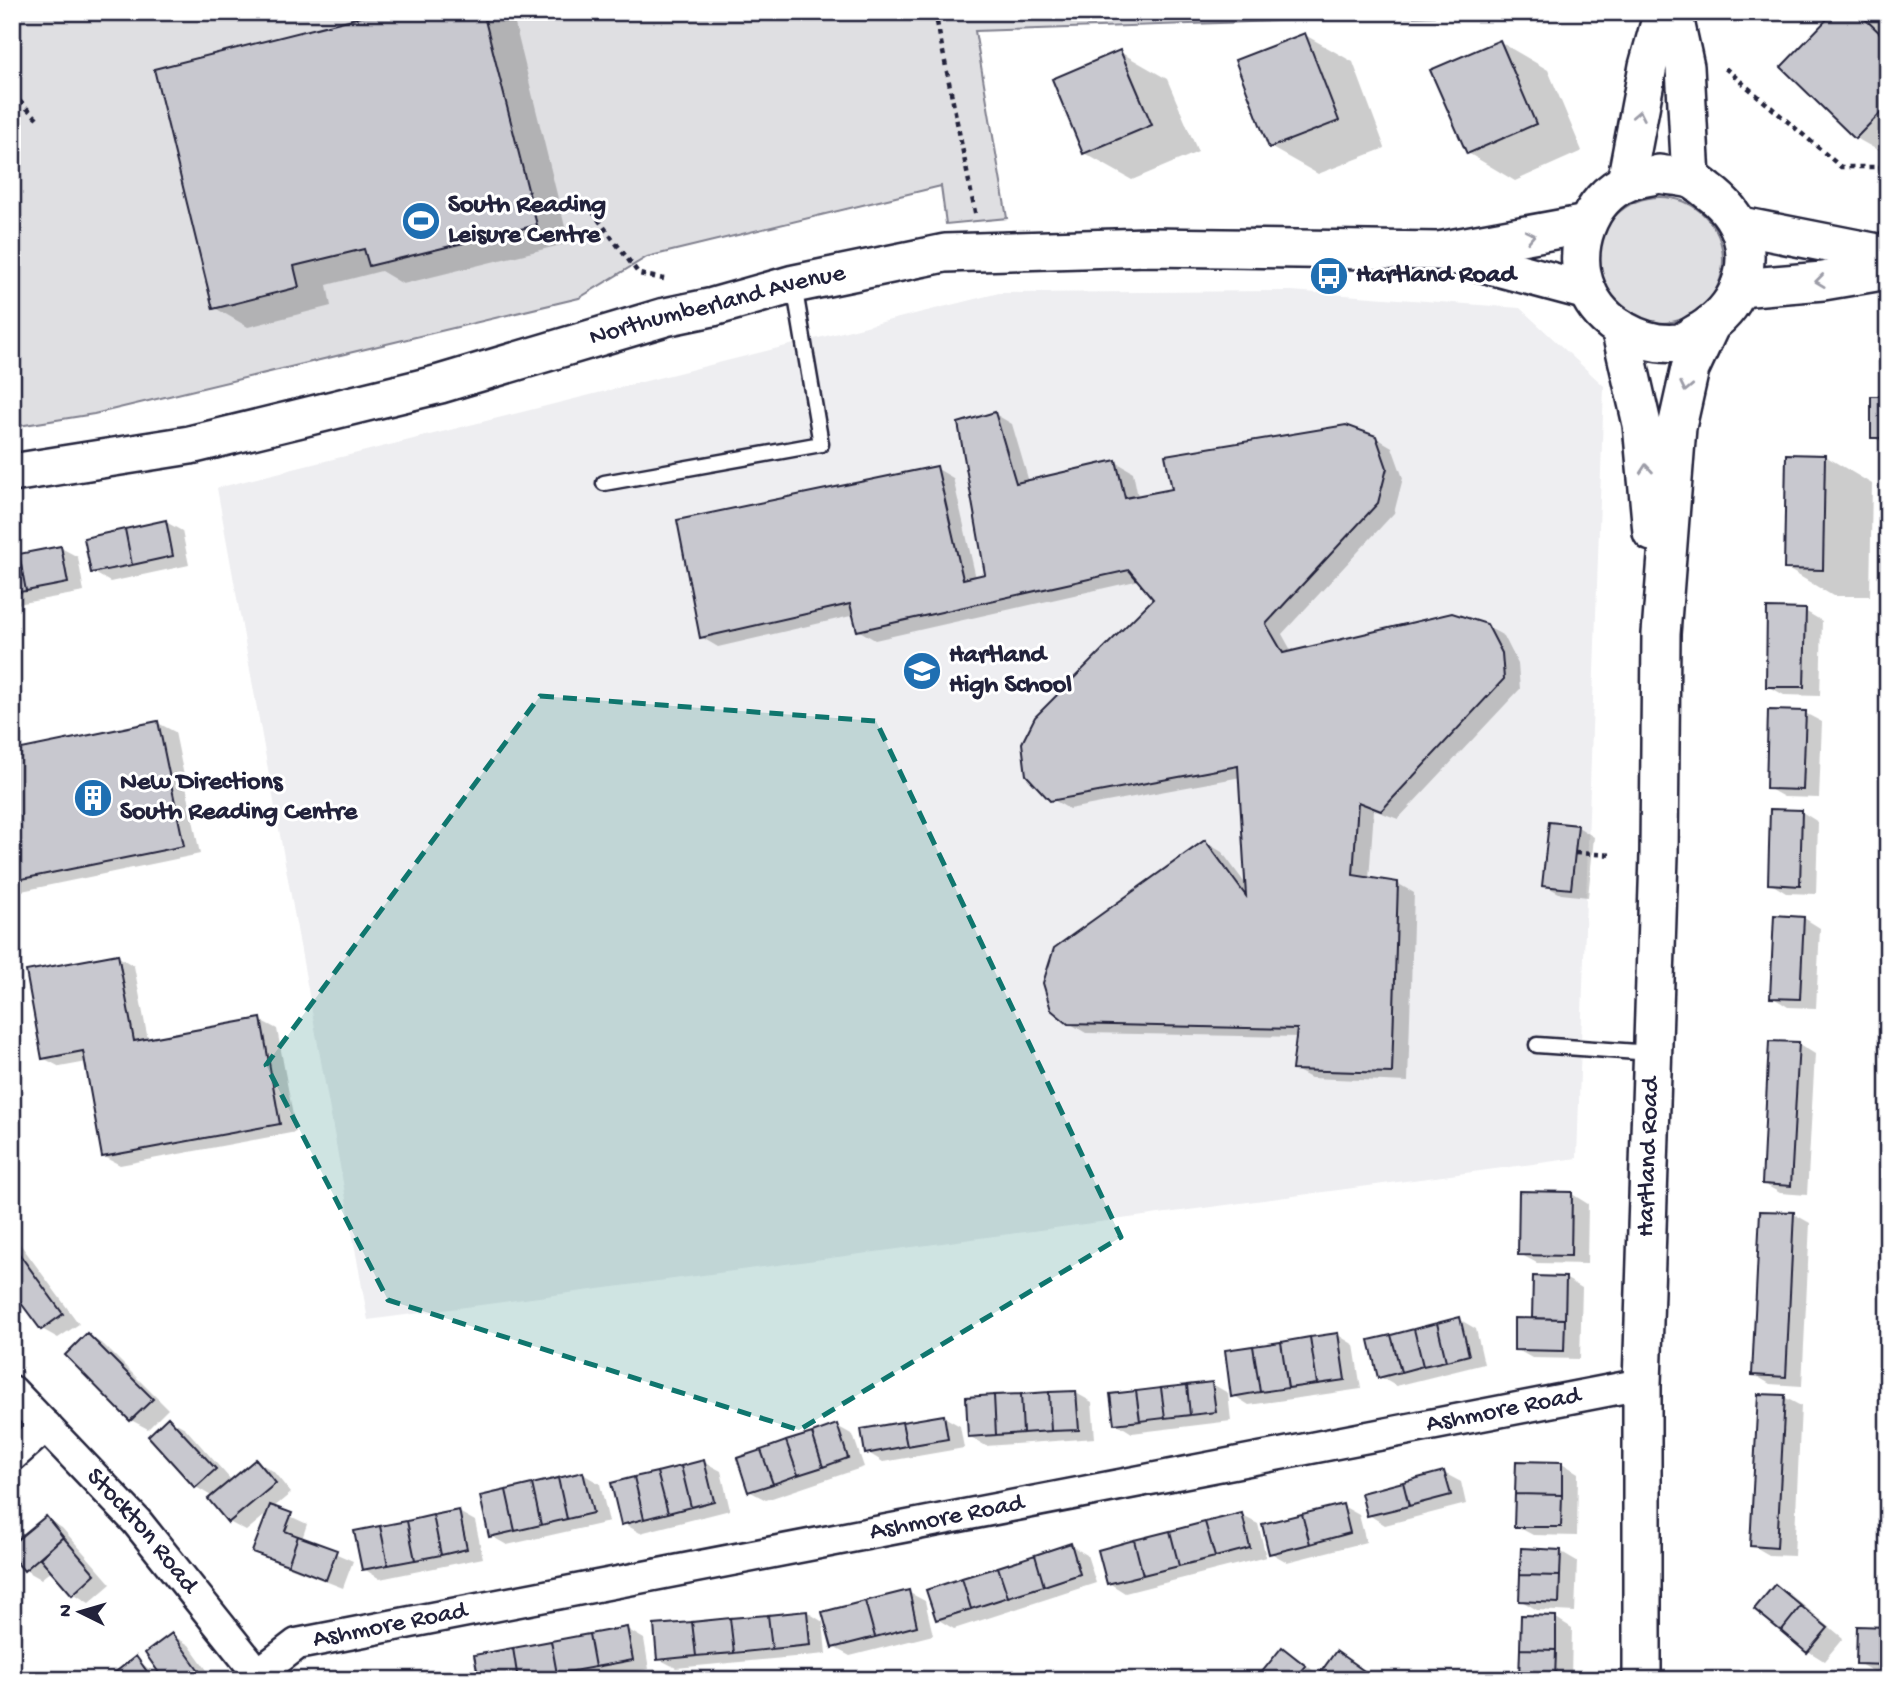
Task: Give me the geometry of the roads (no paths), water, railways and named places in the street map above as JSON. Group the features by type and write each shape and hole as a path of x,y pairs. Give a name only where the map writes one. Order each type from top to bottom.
{"street":[{"path":"1626,183 1648,66 1664,12"},
{"path":"1673,12 1685,67 1691,179"},
{"path":"1659,174 1691,179 1727,204 1741,226 1745,257 1739,288 1724,313 1679,343 1645,341 1620,328 1602,314 1587,290 1580,261 1587,224 1603,200 1626,183 1659,174"},
{"name":"Northumberland Avenue","path":"12,473 190,445 440,384 665,317 713,307 794,284 945,253 1148,247 1439,251 1587,224"},
{"path":"1741,226 1888,255"},
{"name":"Northumberland Avenue","path":"1439,251 1587,290"},
{"path":"1739,288 1823,281 1888,270"},
{"name":"Hartland Road","path":"1643,1680 1642,1384 1660,855 1661,634 1677,427 1690,369 1711,324"},
{"name":"Hartland Road","path":"1620,328 1642,424 1661,634"},
{"name":"Ashmore Road","path":"257,1678 297,1644 1642,1384"},
{"name":"Stockton Road","path":"12,1391 137,1522 257,1678"},
{"path":"12,1456 46,1426"}],"lane":[{"path":"604,484 821,444 794,284"},
{"path":"1537,1045 1653,1053"}],"place":[{"name":"South Reading Leisure Centre","path":"421,221"},
{"name":"Hartland Road","path":"1329,276"},
{"name":"Hartland High School","path":"922,671"},
{"name":"New Directions South Reading Centre","path":"93,798"}]}
